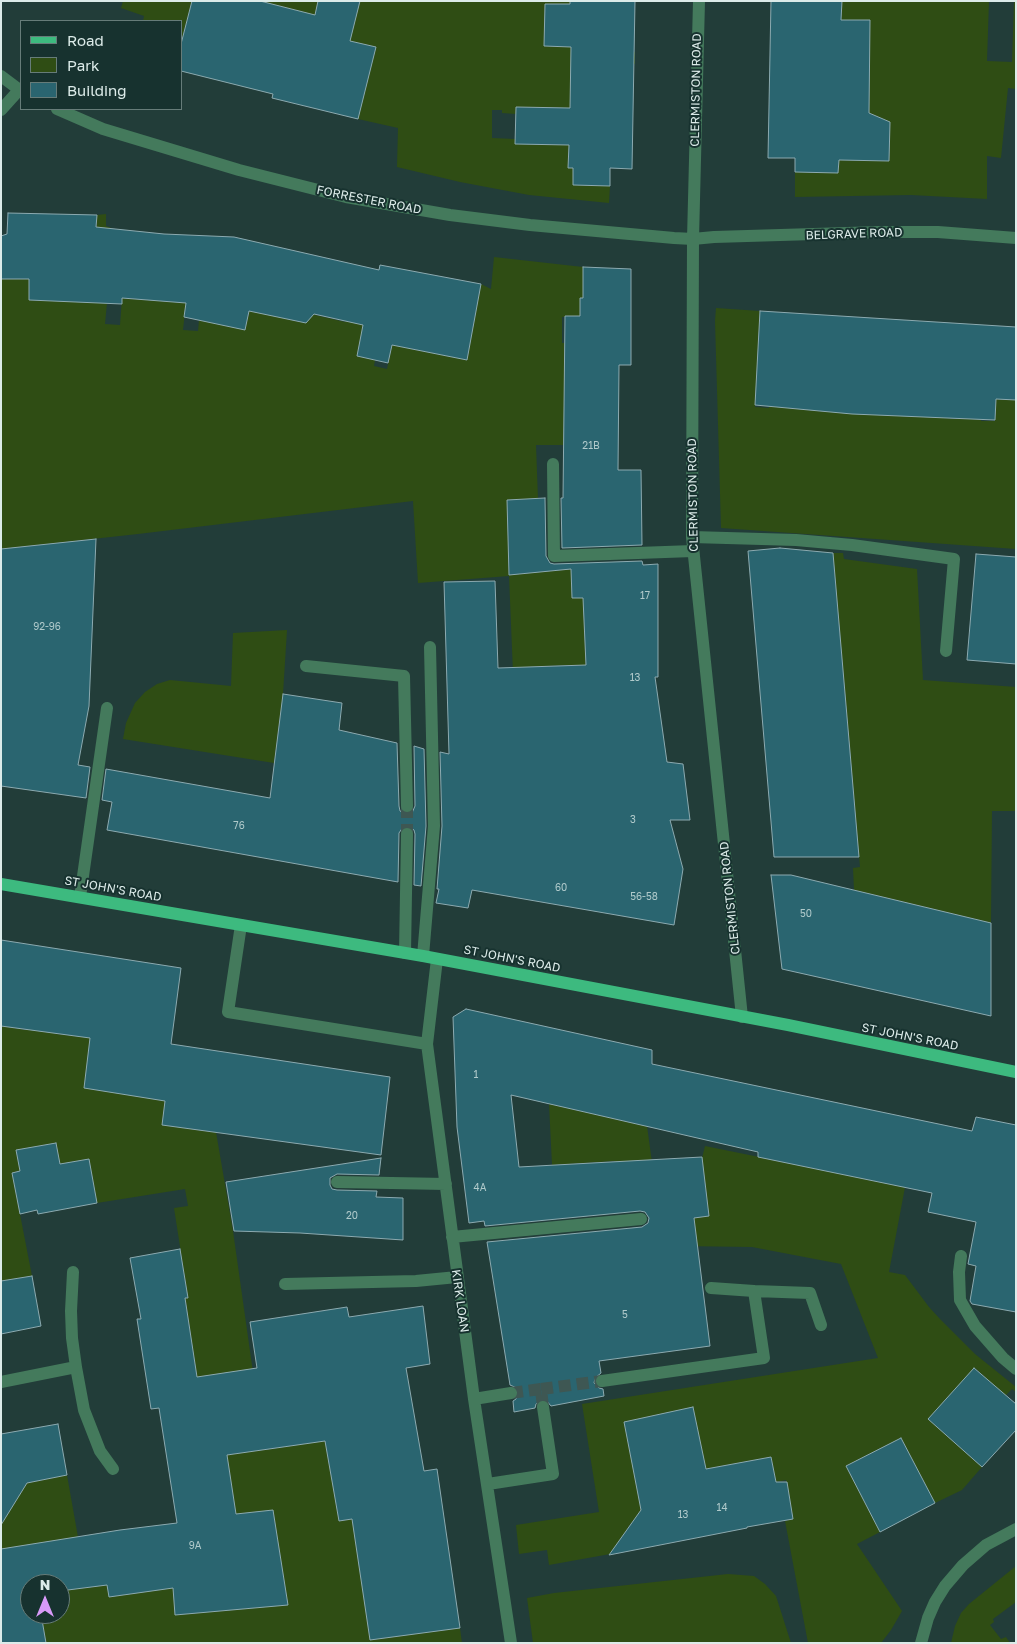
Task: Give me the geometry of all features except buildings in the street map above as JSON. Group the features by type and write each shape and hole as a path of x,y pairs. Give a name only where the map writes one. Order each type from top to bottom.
{"main road":[{"name":"ST JOHN'S ROAD","path":"1,884 424,956 1016,1072"}],"street":[{"name":"CLERMISTON ROAD","path":"698,1 693,239 692,537 742,1017"},
{"path":"1,76 20,90 1,110"},
{"name":"FORRESTER ROAD","path":"59,110 103,130 239,170 346,197 450,215 530,225 693,239"},
{"name":"BELGRAVE ROAD","path":"693,239 880,232 938,232 1016,238"},
{"path":"553,464 554,556 693,551"},
{"path":"692,537 796,540 852,545 954,559 946,651"},
{"path":"424,956 434,826 430,647"},
{"path":"306,666 404,676 406,806"},
{"path":"80,897 107,708"},
{"path":"405,953 407,834"},
{"path":"241,925 228,1012 427,1044"},
{"name":"KIRK LOAN","path":"437,959 427,1044 474,1399 511,1643"},
{"path":"337,1182 446,1184"},
{"path":"452,1237 641,1218"},
{"path":"961,1256 959,1272 960,1300 975,1326 1003,1358 1016,1369"},
{"path":"73,1272 71,1311 76,1367 84,1410 100,1451 113,1470"},
{"path":"285,1284 416,1281 457,1277"},
{"path":"711,1288 810,1293 821,1325"},
{"path":"602,1381 764,1358 754,1291"},
{"path":"1,1382 76,1367"},
{"path":"474,1399 512,1393"},
{"path":"488,1484 553,1474 543,1407"},
{"path":"921,1643 935,1602 957,1572 986,1546 1016,1529"}],"green space":[{"path":"123,1 192,1 182,39 182,20 143,20 144,16 121,8"},
{"path":"260,1 318,1 318,33"},
{"path":"360,1 570,1 570,12 566,4 545,4 544,46 596,47 596,51 635,52 635,64 571,62 570,108 516,107 516,114 502,113 502,110 492,110 492,138 515,139 515,144 569,145 568,167 573,168 573,185 610,186 609,203 529,195 460,182 397,167 398,128 358,119 376,48 345,40"},
{"path":"842,1 989,1 987,61 1012,62 1014,1 1016,1 1016,89 1008,88 1001,158 987,156 987,199 911,195 795,197 795,172 838,172 839,134 862,160 889,161 890,123 869,122 869,20 847,20 841,25"},
{"path":"106,214 106,226 114,229 105,324 120,325 122,298 152,300 186,303 183,330 198,331 207,236 219,236 245,330 251,305 299,322 302,312 345,322 348,303 366,313 358,356 375,360 374,366 387,369 395,332 437,353 467,359 481,284 491,289 494,257 583,267 583,298 580,298 580,316 562,317 562,343 580,343 564,383 564,445 536,445 538,499 507,500 509,575 571,569 572,598 585,598 586,669 580,665 544,666 514,697 509,576 418,583 413,501 1,549 1,276 7,279 29,279 29,300 56,301 95,281 97,215"},
{"path":"716,308 760,311 755,407 769,408 770,386 816,411 852,413 944,396 943,418 958,419 982,398 981,421 995,421 996,399 1016,400 1016,549 721,528"},
{"path":"833,553 843,553 844,559 917,569 923,680 1016,687 1016,811 992,811 991,923 854,890 853,868 860,867"},
{"path":"287,630 283,694 274,763 123,739 126,723 135,703 145,692 157,684 170,680 231,686 233,633"},
{"path":"29,1011 56,1034 82,1037 85,1019 165,1101 162,1125 216,1132 233,1231 264,1450 291,1446 324,1434 339,1521 352,1519 460,1628 462,1643 46,1643 43,1624 70,1624 70,1574 43,1574 1,1550 1,1503 10,1486 67,1475 87,1588 107,1585 109,1597 131,1594 169,1549 176,1615 288,1604 273,1511 236,1515 232,1487 222,1488 197,1377 186,1302 166,1301 188,1298 174,1208 188,1206 185,1189 97,1203 89,1159 60,1164 56,1143 16,1150 20,1171 12,1173 32,1276 1,1281 1,1032 2,1026 26,1030"},
{"path":"549,1104 647,1126 655,1184 619,1188 615,1161 552,1165"},
{"path":"705,1146 877,1181 906,1182 889,1272 905,1275 940,1319 975,1354 1016,1387 1016,1392 1012,1389 1001,1400 980,1381 984,1376 975,1368 929,1419 982,1467 962,1490 935,1503 901,1438 846,1466 880,1532 857,1544 902,1611 881,1643 808,1643 785,1521 793,1519 786,1480 776,1482 771,1457 705,1469 693,1407 662,1414 666,1433 646,1521 631,1523 626,1531 629,1544 638,1549 549,1565 547,1550 519,1554 516,1525 599,1512 582,1404 878,1358 841,1264 752,1247 679,1246 673,1220 709,1216 702,1158"},
{"path":"1016,1566 1016,1602 993,1619 994,1622 990,1625 1001,1639 1006,1637 1010,1643 951,1643 955,1626 961,1613 969,1604"},
{"path":"728,1574 754,1576 776,1596 791,1643 533,1643 527,1598 554,1593"}],"tunnel":[{"path":"407,806 407,834"},
{"path":"541,1389 602,1381"},
{"path":"511,1393 541,1389 543,1407"}]}
